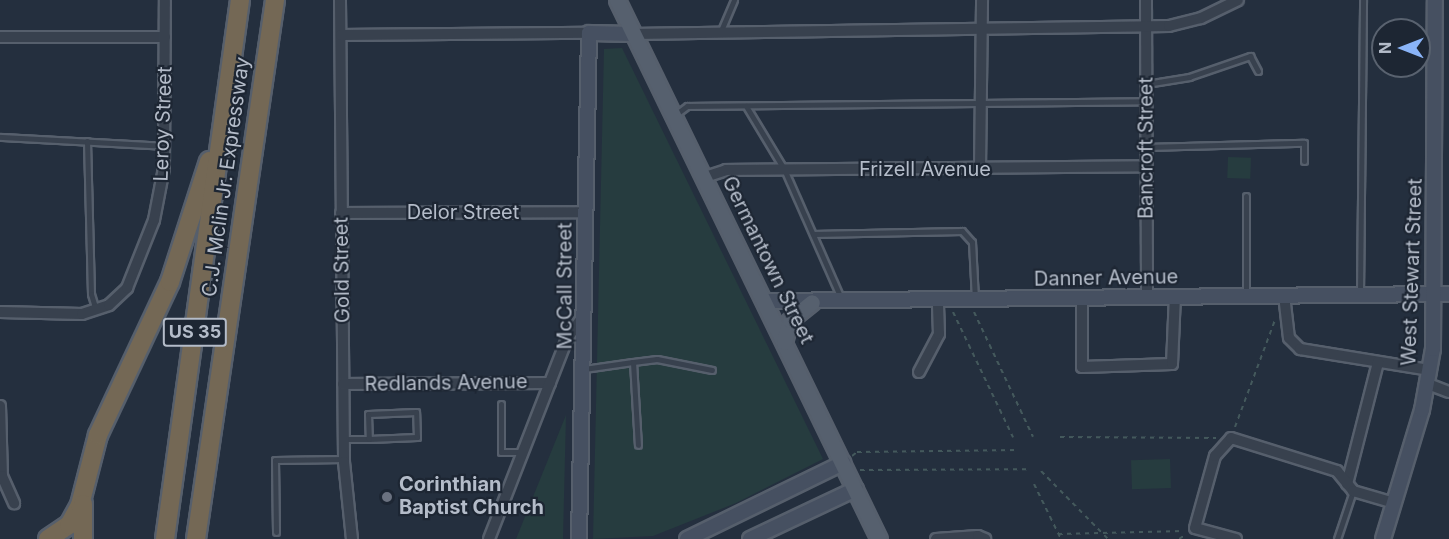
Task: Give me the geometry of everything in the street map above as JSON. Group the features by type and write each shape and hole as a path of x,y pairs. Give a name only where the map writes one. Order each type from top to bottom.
{"highway":[{"name":"C.J. Mclin Jr. Expressway","path":"165,539 210,235 221,125 240,0"},
{"name":"C.J. Mclin Jr. Expressway","path":"196,539 275,0"},
{"path":"48,539 69,525 84,493 106,415 186,241 221,125"},
{"path":"83,539 84,493"},
{"path":"202,502 202,539"}],"main road":[{"name":"Germantown Street","path":"617,0 675,115 879,539"},
{"path":"784,342 790,320 812,302"}],"street":[{"name":"Leroy Street","path":"96,312 109,305 127,288 142,255 160,195 165,146 165,0"},
{"name":"Gold Street","path":"340,0 344,459 352,539"},
{"path":"980,168 982,0"},
{"name":"Bancroft Street","path":"1146,0 1147,296"},
{"path":"341,35 633,34 1146,27 1191,22 1221,4 1238,0"},
{"name":"West Stewart Street","path":"1383,539 1429,377 1435,294 1435,0"},
{"name":"McCall Street","path":"579,539 589,33"},
{"path":"0,37 165,37"},
{"name":"Frizell Avenue","path":"705,177 726,170 1146,166"},
{"name":"Delor Street","path":"341,213 585,212"},
{"name":"Danner Avenue","path":"765,301 1449,294"},
{"path":"1284,295 1289,338 1300,349 1378,362 1429,377 1449,392"},
{"path":"1082,299 1082,367 1172,364 1175,296"},
{"path":"919,372 939,334 939,300"},
{"path":"0,312 96,312"},
{"path":"489,539 567,339 585,315"},
{"path":"1350,487 1378,362"},
{"name":"Redlands Avenue","path":"343,384 550,383"},
{"path":"0,406 3,483 14,502"},
{"path":"1236,539 1195,528 1215,456 1231,438 1337,471 1350,487 1394,503"},
{"path":"687,539 843,463"},
{"path":"750,539 856,489"},
{"path":"936,539 978,536 985,539"}],"lane":[{"path":"720,33 734,0"},
{"path":"1360,294 1364,0"},
{"path":"1146,84 1189,77 1250,56 1258,71"},
{"path":"675,115 687,106 981,104 1146,100"},
{"path":"746,106 784,170 842,301"},
{"path":"0,137 165,146"},
{"path":"87,141 91,294 96,312"},
{"path":"1146,147 1178,143 1304,143 1304,161"},
{"path":"1246,196 1246,295"},
{"path":"813,234 962,231 972,242 975,299"},
{"path":"584,369 657,359 712,370"},
{"path":"633,362 638,445"},
{"path":"501,404 501,452 523,452"},
{"path":"344,440 369,439 417,437 416,412 368,414 369,439"},
{"path":"276,532 275,460 344,459"},
{"path":"1337,539 1350,487"}],"path":[{"path":"975,299 974,314 1033,437"},
{"path":"939,300 953,311 1013,437"},
{"path":"1060,437 1231,438 1276,317"},
{"path":"1019,450 857,452 843,463 865,472 1027,469"},
{"path":"1041,471 1108,539"},
{"path":"1034,484 1061,539"},
{"path":"1058,534 1105,536 1174,534 1195,528"}],"green space":[{"path":"622,48 823,459 736,503 653,536 593,539 604,49"},
{"path":"1228,157 1251,158 1250,179 1227,178"},
{"path":"566,415 563,539 516,539"},
{"path":"1170,459 1171,488 1132,489 1131,460"}],"place":[{"name":"Corinthian Baptist Church","path":"387,497"}]}
